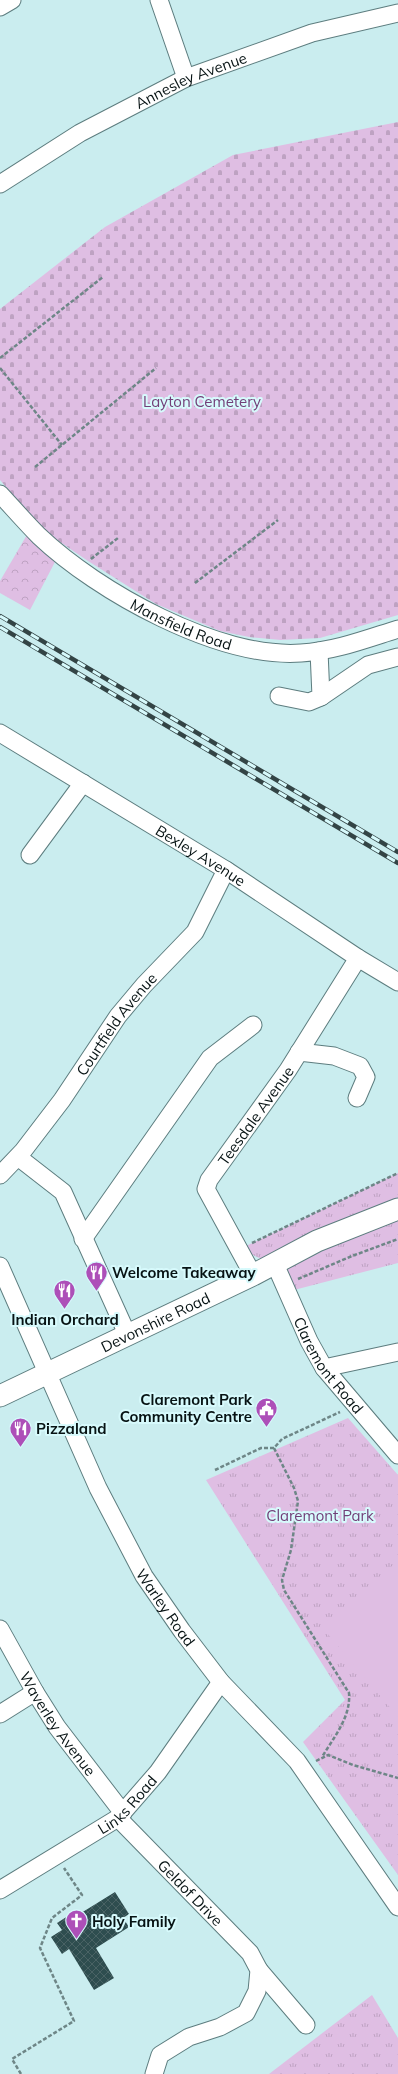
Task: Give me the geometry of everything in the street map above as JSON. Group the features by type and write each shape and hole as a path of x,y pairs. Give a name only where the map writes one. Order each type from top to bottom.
{"main road":[{"name":"Devonshire Road","path":"0,1396 48,1375 253,1275 317,1242 398,1209"}],"street":[{"path":"159,0 186,78"},
{"name":"Annesley Avenue","path":"0,184 80,133 186,78 312,33 398,13"},
{"name":"Mansfield Road","path":"0,494 40,536 79,567 112,590 163,618 210,638 240,647 268,653 319,651 331,650 398,629"},
{"path":"319,651 321,697"},
{"path":"279,696 309,702 321,697 368,665 398,657"},
{"name":"Bexley Avenue","path":"0,733 226,870 358,958 398,982"},
{"path":"30,855 83,783"},
{"name":"Courtfield Avenue","path":"0,1175 18,1157 62,1100 118,1016 149,980 195,932 226,870"},
{"name":"Teesdale Avenue","path":"253,1275 206,1189 209,1180 299,1052 358,958"},
{"path":"83,1239 210,1058 253,1025"},
{"path":"299,1052 334,1056 360,1066 366,1077 357,1098"},
{"path":"18,1157 63,1192 128,1336"},
{"name":"Claremont Road","path":"275,1264 309,1341 324,1368 398,1455"},
{"name":"Warley Road","path":"0,1266 98,1488 129,1548 161,1602 221,1682 303,1771 398,1907"},
{"path":"324,1368 398,1352"},
{"name":"Waverley Avenue","path":"0,1629 35,1692 57,1727 121,1816"},
{"name":"Links Road","path":"0,1890 121,1816 158,1772 221,1682"},
{"path":"0,1714 35,1692"},
{"name":"Geldof Drive","path":"121,1816 250,1953 259,1970 306,2025"},
{"path":"154,2074 160,2055 189,2037 220,2027 246,2012 257,1991 259,1970"}],"path":[{"path":"0,358 103,276"},
{"path":"0,368 62,445"},
{"path":"35,467 156,368"},
{"path":"195,583 278,520"},
{"path":"88,561 118,538"},
{"path":"239,1250 398,1173"},
{"path":"284,1285 352,1256 398,1239"},
{"path":"215,1470 260,1448 274,1448 282,1439 355,1405"},
{"path":"274,1448 294,1488 298,1501 291,1550 282,1580 284,1590 349,1693 350,1704 348,1713 322,1757"},
{"path":"303,1771 328,1754 353,1765 398,1778"},
{"path":"21,2074 12,2059 74,2021 40,1948 52,1918 82,1895 55,1856"}],"green space":[{"name":"Layton Cemetery","path":"398,122 398,615 320,638 281,640 249,637 220,631 156,604 44,531 0,480 0,309 105,227 233,155"},
{"path":"28,533 57,558 30,610 0,593 0,581"},
{"path":"398,1173 398,1209 281,1262 259,1258 251,1254 246,1246"},
{"path":"398,1220 398,1263 294,1290 285,1270 354,1235"},
{"name":"Claremont Park","path":"348,1418 398,1475 398,1875 303,1742 345,1700 206,1480"},
{"path":"398,1561 398,1717 321,1626"},
{"path":"372,1995 398,2038 398,2074 269,2074"}],"building":[{"name":"Holy Family","path":"115,1892 129,1914 123,1918 129,1927 96,1948 114,1978 94,1990 69,1949 62,1954 51,1937 62,1930 57,1923 71,1914 73,1918"}],"railway":[{"path":"0,616 398,852"},
{"path":"0,627 398,863"}],"place":[{"name":"Welcome Takeaway","path":"96,1292"},
{"name":"Indian Orchard","path":"65,1310"},
{"name":"Claremont Park Community Centre","path":"267,1428"},
{"name":"Pizzaland","path":"20,1448"},
{"name":"Holy Family","path":"76,1940"}]}
